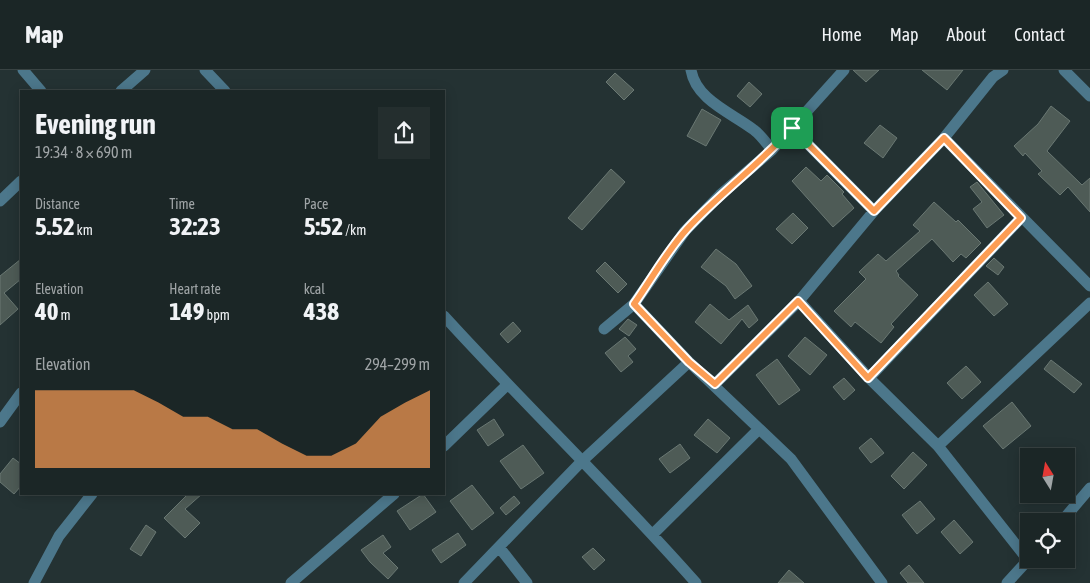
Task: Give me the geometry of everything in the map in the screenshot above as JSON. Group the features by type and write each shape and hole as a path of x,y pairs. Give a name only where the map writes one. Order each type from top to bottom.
{"street":[{"path":"23,70 39,90"},
{"path":"122,90 145,70"},
{"path":"205,70 223,90"},
{"path":"691,70 692,78 708,98 756,131 772,150"},
{"path":"604,329 634,304 685,231 720,195 772,150 844,70"},
{"path":"715,384 798,301 874,211 944,138 993,77 1003,70"},
{"path":"1064,70 1090,96"},
{"path":"792,128 874,211"},
{"path":"944,138 1090,286"},
{"path":"0,201 20,182"},
{"path":"868,378 1021,218"},
{"path":"798,301 868,378 938,446 1020,548"},
{"path":"938,446 1090,303"},
{"path":"634,304 689,362 715,384 759,429 791,458 882,583"},
{"path":"445,317 507,385 653,534 696,583"},
{"path":"464,583 581,462 689,362"},
{"path":"445,445 507,385"},
{"path":"0,422 20,394"},
{"path":"653,534 759,429"},
{"path":"1069,513 1090,488"},
{"path":"34,583 59,536 91,495"},
{"path":"291,583 393,495"},
{"path":"499,547 527,583"},
{"path":"1007,583 1021,568"}],"building":[{"path":"853,70 879,70 866,82"},
{"path":"922,70 963,70 947,90"},
{"path":"615,73 634,90 624,100 606,82"},
{"path":"749,82 762,94 750,107 737,96"},
{"path":"1051,106 1070,121 1047,151 1082,185 1090,178 1090,212 1068,187 1060,195 1038,174 1042,171 1025,153 1023,156 1014,146 1038,124"},
{"path":"702,109 721,120 706,146 687,136"},
{"path":"880,125 897,138 883,158 864,143"},
{"path":"806,167 821,181 827,175 844,192 842,194 854,208 833,227 792,181"},
{"path":"611,169 625,182 582,230 568,218"},
{"path":"977,182 1004,215 987,228 973,209 982,202 970,187"},
{"path":"934,202 956,222 958,220 981,243 966,258 961,254 953,262 932,239 896,271 898,276 918,295 891,324 894,327 881,343 855,322 851,327 834,311 866,279 859,272 878,254 886,261 920,231 913,225"},
{"path":"793,213 808,228 792,244 776,229"},
{"path":"716,249 736,264 752,286 735,299 726,286 701,267"},
{"path":"994,258 1004,267 998,275 986,266"},
{"path":"20,260 20,280 4,293 18,309 0,325 0,276"},
{"path":"605,262 627,284 618,293 596,271"},
{"path":"988,282 1008,304 994,316 974,295"},
{"path":"710,304 729,320 748,305 758,320 749,328 742,319 721,344 695,322"},
{"path":"628,319 637,325 629,336 619,329"},
{"path":"513,322 521,331 508,343 500,334"},
{"path":"625,337 636,349 628,356 633,362 621,372 605,353"},
{"path":"805,337 827,355 810,375 788,356"},
{"path":"777,359 800,390 779,405 756,375"},
{"path":"1051,360 1082,384 1074,393 1044,369"},
{"path":"966,366 981,382 962,399 947,383"},
{"path":"844,378 855,390 844,400 833,387"},
{"path":"1012,402 1031,426 1003,449 983,426"},
{"path":"494,419 504,435 488,446 477,430"},
{"path":"708,419 730,438 717,453 694,435"},
{"path":"871,438 884,453 871,463 859,448"},
{"path":"680,444 690,458 670,473 659,459"},
{"path":"523,445 544,473 521,489 500,461"},
{"path":"913,452 927,465 904,489 891,476"},
{"path":"13,458 20,463 20,487 14,494 0,482 0,474"},
{"path":"472,485 494,513 472,530 450,501"},
{"path":"187,495 201,495 185,509 200,523 185,538 164,518"},
{"path":"424,495 436,512 410,530 397,511"},
{"path":"514,496 520,503 506,515 500,508"},
{"path":"920,501 935,519 917,534 902,515"},
{"path":"954,520 973,542 960,554 941,532"},
{"path":"146,525 156,532 141,556 130,549"},
{"path":"458,533 466,545 441,563 432,550"},
{"path":"383,535 391,547 383,553 398,568 388,579 370,562 361,550"},
{"path":"593,548 605,560 594,570 582,557"},
{"path":"909,565 924,583 908,583 900,573"},
{"path":"789,570 804,583 778,583"}],"route":[{"path":"792,128 874,211 944,138 1021,218 868,378 798,301 715,384 689,362 634,304 685,231 720,195 772,150 792,128"}]}
